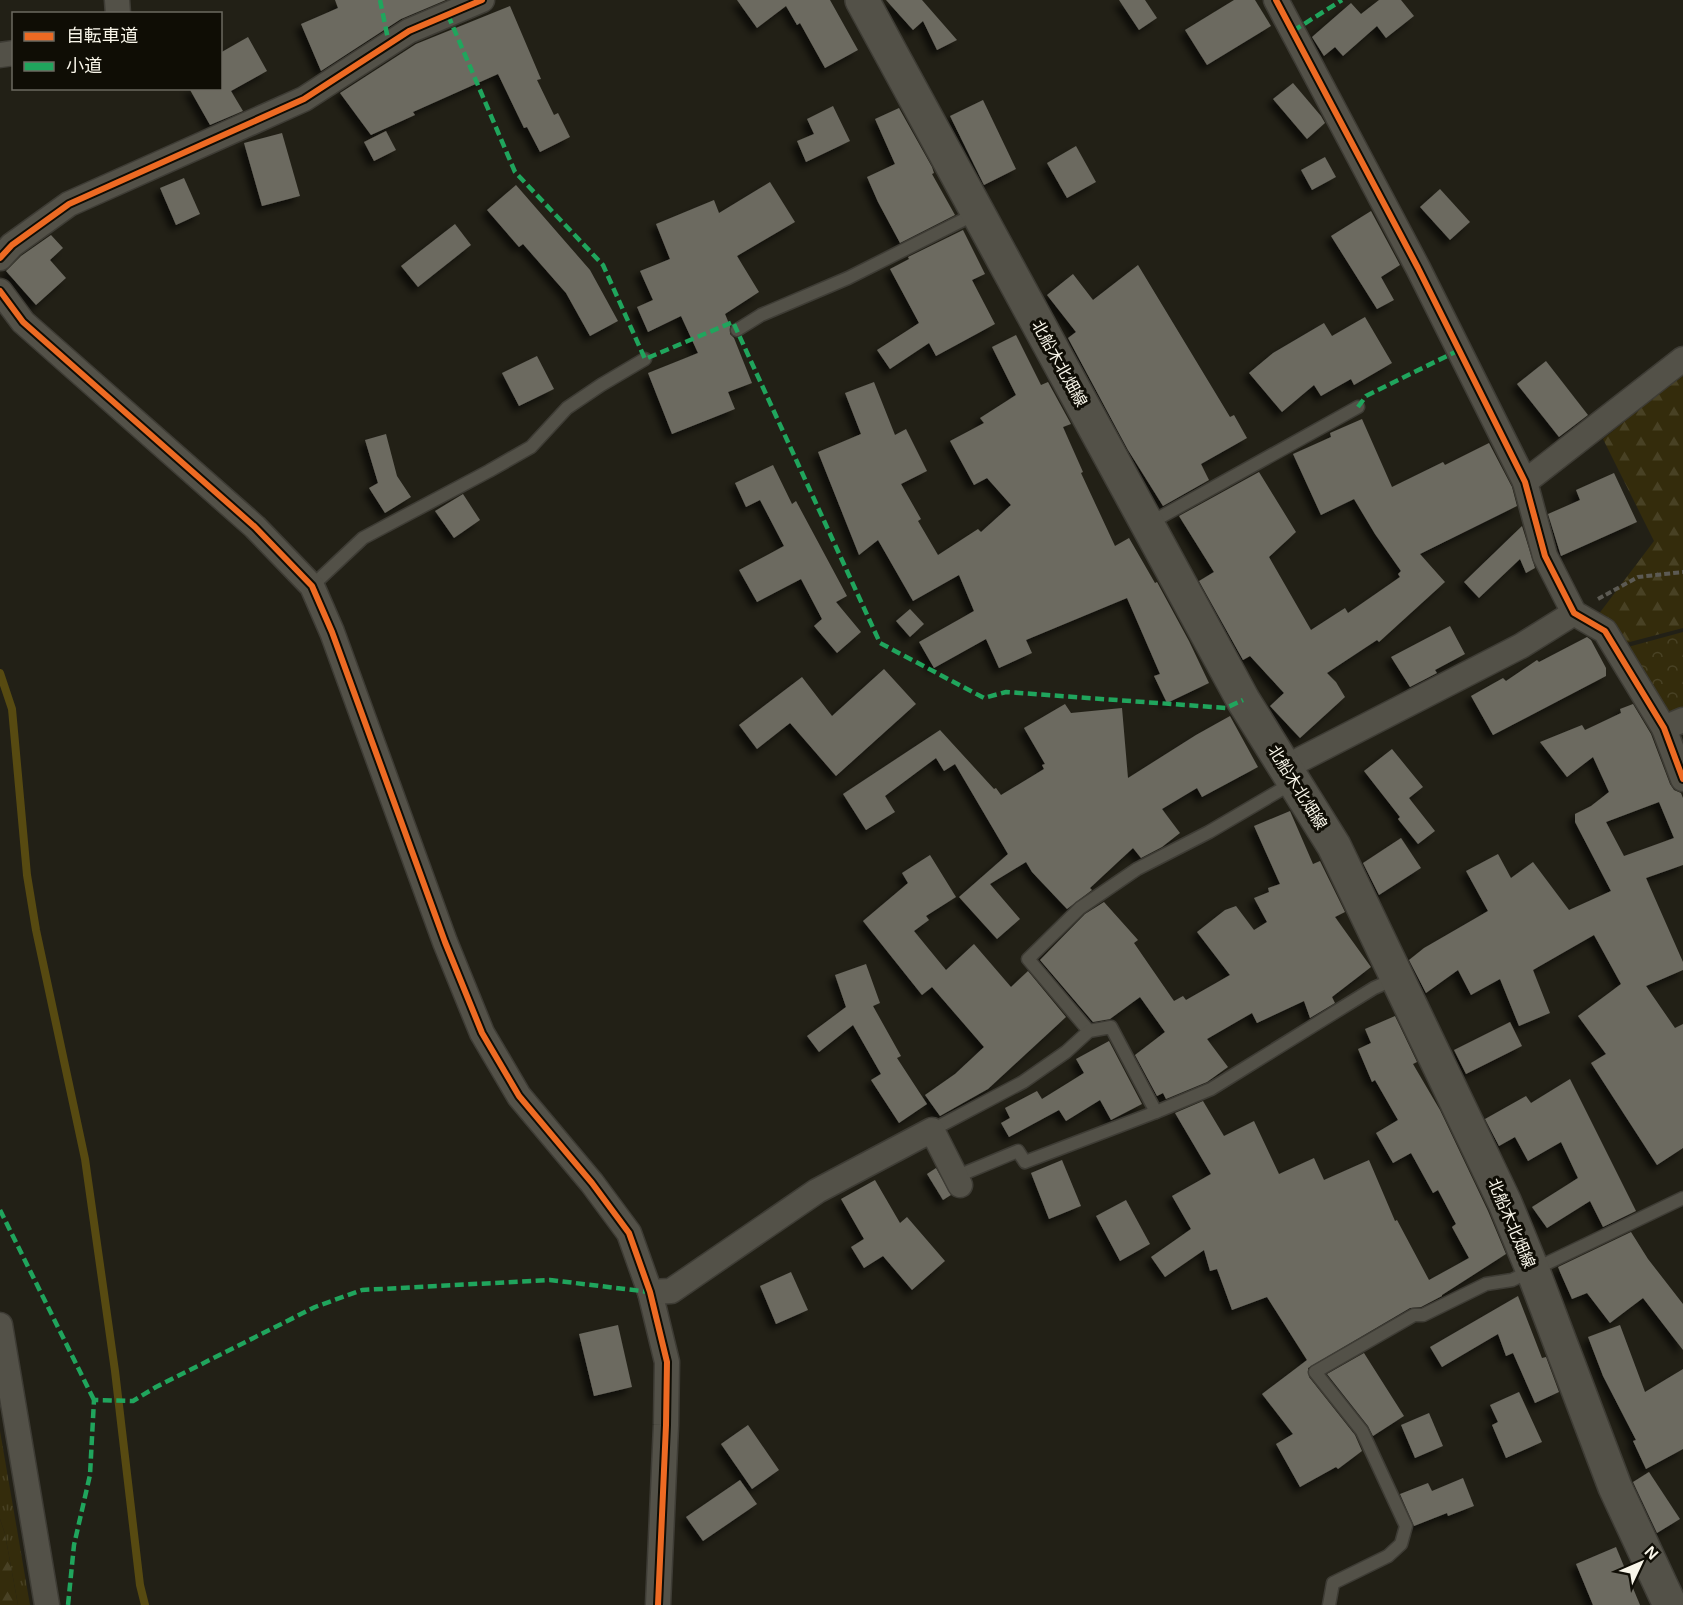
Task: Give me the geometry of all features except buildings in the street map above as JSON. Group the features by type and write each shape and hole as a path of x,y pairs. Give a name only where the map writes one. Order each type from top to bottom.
{"main road":[{"name":"北船木北畑線","path":"862,0 1243,700 1334,846 1505,1203 1533,1270 1615,1487 1670,1605"}],"street":[{"path":"0,258 12,245 69,204 304,99 410,31 482,0"},
{"path":"1276,0 1418,268 1525,482 1545,556 1574,613 1605,631 1673,724 1683,779"},
{"path":"0,291 23,322 255,527 312,586 332,632 445,942 482,1033 519,1096 592,1183 629,1233 650,1292 667,1362 658,1605"},
{"path":"1525,482 1683,359"},
{"path":"1290,774 1521,646 1574,613"},
{"path":"650,1292 672,1291 818,1191 932,1130 963,1179"},
{"path":"0,1325 47,1605"}],"lane":[{"path":"737,330 761,315 848,278 978,213"},
{"path":"312,586 363,538 531,447 567,408 645,359"},
{"path":"1147,524 1358,407"},
{"path":"1089,1031 1028,958 1080,908 1137,869 1209,832 1290,774"},
{"path":"963,1179 1018,1151 1024,1162 1211,1089 1374,988 1399,978"},
{"path":"932,1130 1023,1082 1066,1052 1089,1031 1111,1027 1156,1112"},
{"path":"1329,1605 1333,1583 1388,1556 1401,1544 1406,1526 1362,1431 1315,1372 1414,1315 1423,1315 1486,1284 1512,1280 1683,1198"}],"path":[{"path":"1574,613 1638,577 1683,572"}],"green space":[{"path":"1683,374 1683,628 1626,643 1598,615 1654,541 1603,439"},
{"path":"1683,632 1683,712 1671,717 1628,647"},
{"path":"0,1431 30,1605 18,1605 5,1534 0,1519"},
{"path":"0,1519 5,1534 18,1605 0,1605"}],"waterway":[{"path":"0,673 12,709 27,875 36,930 85,1159 115,1371 140,1585 145,1605"}],"marked path":[{"path":"380,0 389,44"},
{"path":"1293,31 1342,0"},
{"path":"448,15 515,172 603,265 645,359 733,322 880,643 984,698 1006,692 1226,708 1243,700"},
{"path":"1358,407 1366,396 1459,350"},
{"path":"0,1210 94,1400"},
{"path":"68,1605 74,1545 90,1475 94,1400 133,1401 156,1387 315,1307 362,1290 550,1280 650,1292"}],"cycle path":[{"path":"0,258 12,245 69,204 304,99 409,31 482,0"},
{"path":"1276,0 1418,268 1525,482 1545,556 1574,613 1605,631 1664,728 1683,779"},
{"path":"0,291 23,322 255,527 312,586 332,632 445,942 482,1033 519,1096 592,1183 629,1233 650,1292 667,1362 658,1605"}]}
